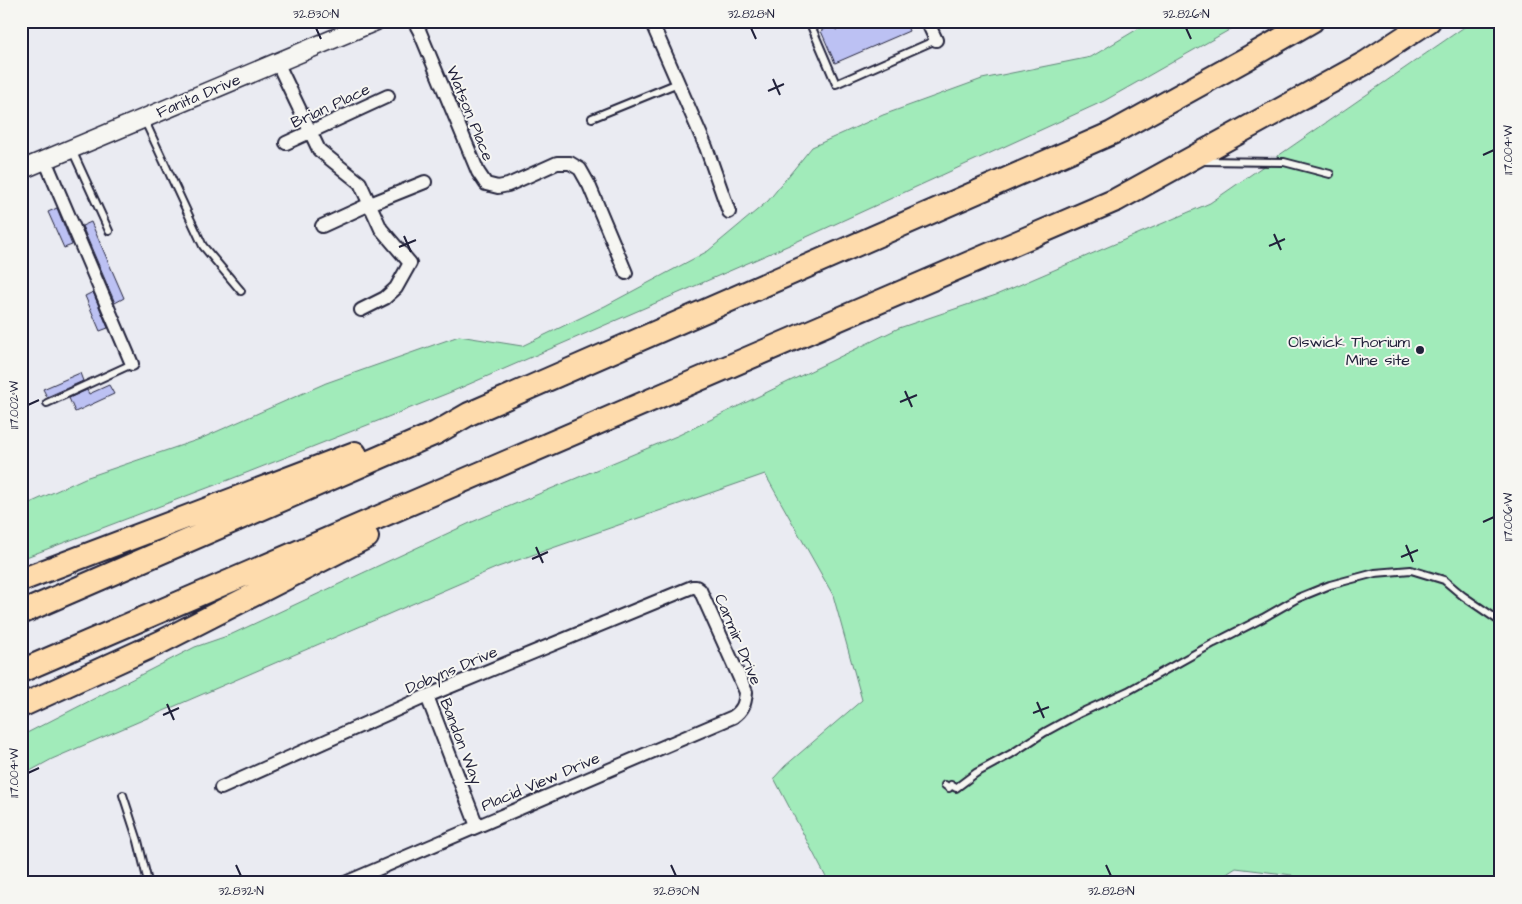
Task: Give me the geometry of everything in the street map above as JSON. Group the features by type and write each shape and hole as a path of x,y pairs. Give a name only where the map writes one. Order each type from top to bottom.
{"highway":[{"path":"21,613 436,433 469,414 1112,133 1312,21"},
{"path":"21,671 1116,200 1366,63 1429,21"},
{"path":"21,580 454,415 469,414"},
{"path":"21,706 161,642 566,437"}],"main road":[{"name":"Fanita Drive","path":"21,170 376,21"}],"street":[{"name":"Watson Place","path":"414,21 478,172 486,184 498,187 508,185 557,163 570,163 580,170 589,185 626,274"},
{"path":"651,21 706,147 729,212"},
{"path":"927,21 936,40"},
{"path":"277,62 319,150 360,182 381,228 410,263 396,288 385,298 361,310"},
{"name":"Brian Place","path":"286,143 388,96"},
{"path":"44,160 132,364"},
{"path":"322,226 425,182"},
{"name":"Dobyns Drive","path":"221,788 426,696 696,587"},
{"name":"Carmir Drive","path":"696,587 703,595 746,692 743,705"},
{"name":"Bandon Way","path":"426,696 477,826"},
{"name":"Placid View Drive","path":"345,883 733,717 740,712 743,705"}],"lane":[{"path":"809,21 836,84 936,40"},
{"path":"592,118 678,83"},
{"path":"144,118 203,246 241,291"},
{"path":"71,148 109,231"},
{"path":"1188,160 1284,162 1330,174"},
{"path":"48,403 132,364"},
{"path":"945,786 949,788 951,785 956,788 976,773 1012,754 1045,732 1078,714 1128,691 1298,598 1330,585 1374,573 1411,570 1444,580 1463,596 1501,622"},
{"path":"123,796 138,841 147,878 146,883"}],"path":[{"path":"793,883 800,879 805,883"}],"green space":[{"path":"1151,21 1245,21 1104,101 787,246 451,392 21,559 21,507 85,478 200,439 326,383 459,336 522,346 605,306 708,251 768,201 812,147 883,115 982,79 1091,57"},
{"path":"1473,21 1501,21 1501,883 1295,883 1292,875 1236,868 1212,883 829,883 774,778 785,766 862,700 833,595 765,474 498,567 52,759 21,776 21,736 195,647 230,635 472,522 679,435 899,328 996,295 1210,203"}],"building":[{"path":"857,21 905,21 909,31 835,63 821,31 833,25 836,30"},
{"path":"57,208 72,245 64,248 48,212"},
{"path":"91,222 124,298 115,303 82,226"},
{"path":"93,292 108,328 100,331 85,296"},
{"path":"80,373 83,381 47,397 43,389"},
{"path":"109,385 114,394 75,412 69,398 87,390 89,394"}],"place":[{"name":"Olswick Thorium Mine site","path":"1420,350"}]}
